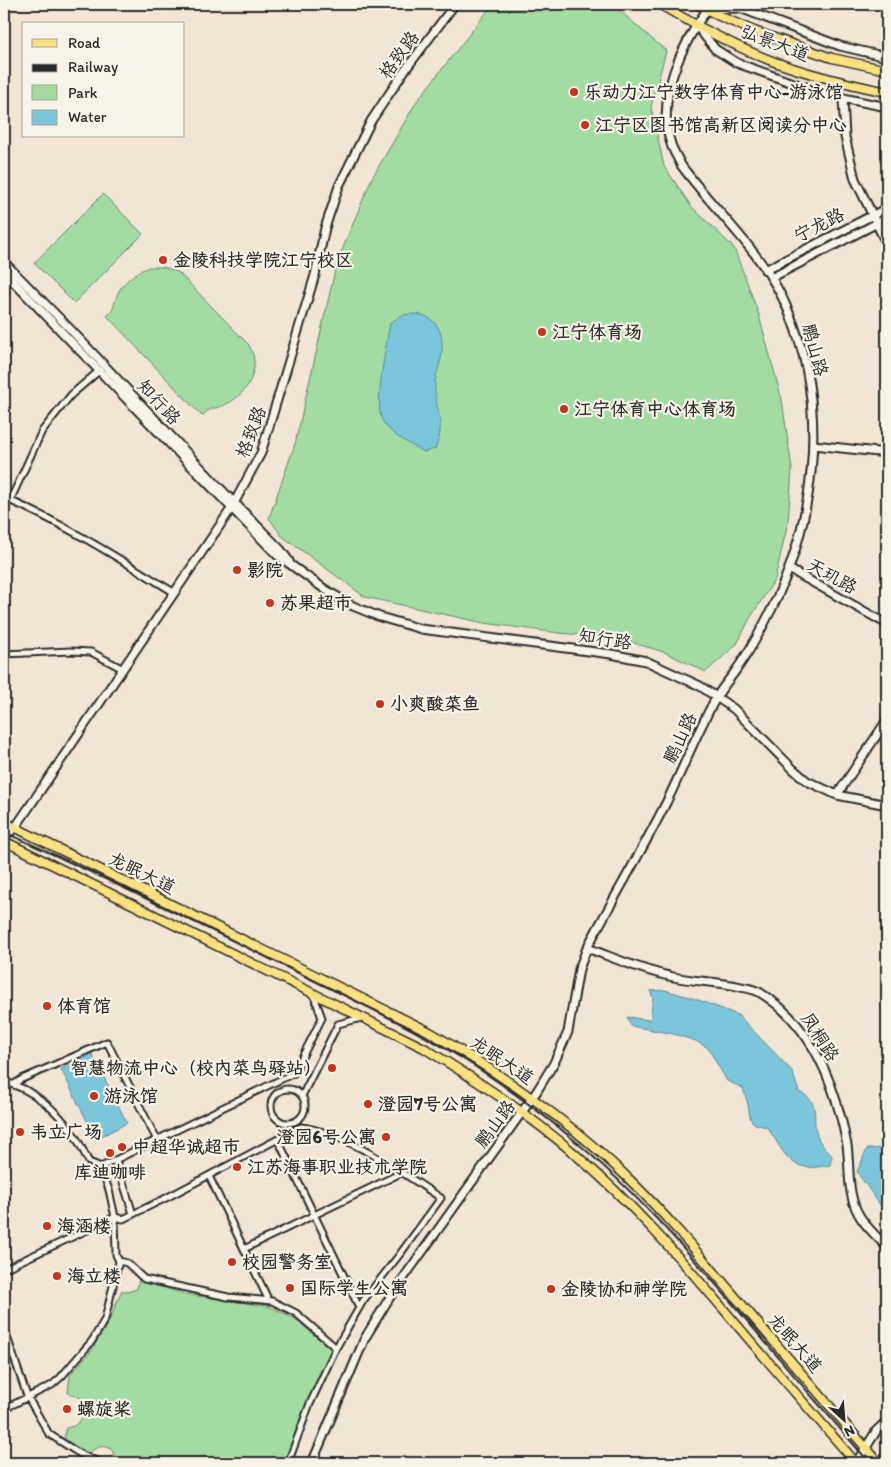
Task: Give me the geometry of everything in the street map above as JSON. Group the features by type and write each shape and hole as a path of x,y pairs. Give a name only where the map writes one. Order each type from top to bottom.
{"main road":[{"name":"弘景大道","path":"659,4 697,26 772,61 837,81 887,92"},
{"name":"弘景大道","path":"698,4 709,6 754,31 832,58 887,70"},
{"name":"龙眠大道","path":"4,822 428,1031 472,1057 532,1098 587,1141 629,1178 669,1220 879,1463"},
{"name":"龙眠大道","path":"4,839 424,1048 468,1074 522,1113 576,1154 657,1232 856,1463"}],"street":[{"name":"格致路","path":"4,839 15,828 233,506 261,453 272,421 315,275 325,228 339,186 371,121 404,72 456,4"},
{"name":"鹏山路","path":"312,1463 365,1338 376,1318 522,1113 554,1063 568,1032 579,969 587,948 667,801 716,696 736,670 781,592 798,540 808,499 813,467 814,444 809,387 801,350 788,310 771,278 681,165 671,145 667,130 668,94 681,52 709,6"},
{"path":"709,6 740,8 840,46 887,56"},
{"path":"697,26 715,49 737,63 843,98 887,107"},
{"path":"843,98 845,137 856,179 887,245"},
{"name":"宁龙路","path":"765,270 887,208"},
{"name":"宁龙路","path":"771,278 887,218"},
{"name":"知行路","path":"4,262 72,331 233,506"},
{"name":"知行路","path":"4,272 233,506 281,550 290,563 326,590 353,606 380,617 421,629 611,654 646,661 692,682 734,709 807,781 837,796 887,805"},
{"path":"10,501 42,431 70,395 100,370"},
{"path":"814,444 887,454"},
{"path":"4,498 42,516 121,560 175,593"},
{"name":"天玑路","path":"789,569 887,624"},
{"path":"4,654 91,652 123,669"},
{"path":"837,796 887,720"},
{"name":"凤桐路","path":"587,948 646,970 671,977 734,985 756,991 779,1005 800,1028 815,1050 828,1077 847,1145 851,1187 856,1209 867,1225 887,1247"},
{"path":"4,1082 14,1084 32,1093 53,1111 74,1135 89,1162 101,1167 294,1073 322,1018 313,993"},
{"path":"302,1096 338,1024 362,1018"},
{"path":"14,1084 107,1042 157,1140"},
{"path":"276,1081 281,1090"},
{"path":"293,1089 302,1096 305,1101 305,1112 298,1120 293,1123 282,1123 274,1116 271,1105 276,1094 281,1090 293,1089"},
{"path":"298,1120 301,1128"},
{"path":"4,1267 6,1268 115,1217 123,1219 301,1128 313,1129 342,1139 402,1173 441,1198 359,1307 336,1348 309,1406 288,1463"},
{"path":"278,1140 359,1307"},
{"path":"116,1160 133,1214"},
{"path":"4,1408 52,1385 92,1341 105,1319 119,1261 116,1255 115,1217 109,1190 101,1167"},
{"path":"244,1249 402,1173"},
{"path":"209,1176 269,1301"},
{"path":"119,1261 127,1263 144,1279 228,1297 269,1301 296,1313 336,1348"},
{"path":"4,1315 5,1331 27,1396 49,1434 80,1454 101,1463"},
{"path":"856,1463 877,1430 887,1421"}],"green space":[{"name":"江宁体育场","path":"493,4 612,4 666,51 651,107 664,166 691,206 734,248 758,312 782,400 792,469 788,522 775,579 749,620 737,644 706,672 664,652 617,638 559,633 484,623 365,597 282,536 269,518 295,444 337,262 372,178 417,101"},
{"path":"103,194 143,234 74,303 34,263"},
{"path":"149,267 163,267 178,272 249,345 253,354 253,375 246,388 229,403 209,410 202,416 107,316 126,281"},
{"path":"139,1280 185,1294 268,1306 294,1318 331,1349 284,1463 115,1463 113,1452 106,1447 97,1448 88,1454 64,1440 66,1428 74,1426 87,1414 82,1399 68,1393 70,1375 92,1350 108,1323 122,1290 127,1292 137,1289"}],"water":[{"path":"417,314 428,318 437,326 442,338 441,359 435,385 440,432 435,449 424,452 391,431 383,422 380,414 380,389 390,323 402,315"},
{"path":"665,990 696,999 738,1015 792,1071 799,1092 807,1096 814,1107 816,1133 820,1142 832,1156 830,1165 806,1167 797,1165 791,1160 767,1127 757,1125 752,1121 743,1088 727,1081 708,1048 696,1041 674,1034 631,1026 627,1017 650,1020 653,998 650,991"},
{"name":"游泳馆","path":"92,1054 127,1123 96,1139 61,1069"},
{"path":"887,1148 887,1215 857,1172 867,1149"}],"railway":[{"path":"4,832 138,894 390,1018 437,1043 510,1090 583,1147 630,1191 717,1286 870,1463"}],"place":[{"name":"乐动力江宁数字体育中心-游泳馆","path":"574,92"},
{"name":"江宁区图书馆高新区阅读分中心","path":"585,125"},
{"name":"金陵科技学院江宁校区","path":"163,260"},
{"name":"江宁体育场","path":"542,332"},
{"name":"江宁体育中心体育场","path":"564,409"},
{"name":"影院","path":"237,570"},
{"name":"苏果超市","path":"270,603"},
{"name":"小爽酸菜鱼","path":"380,704"},
{"name":"体育馆","path":"47,1006"},
{"name":"智慧物流中心（校内菜鸟驿站）","path":"332,1068"},
{"name":"游泳馆","path":"94,1096"},
{"name":"澄园7号公寓","path":"368,1104"},
{"name":"韦立广场","path":"20,1132"},
{"name":"澄园6号公寓","path":"386,1137"},
{"name":"中超华诚超市","path":"122,1147"},
{"name":"库迪咖啡","path":"110,1153"},
{"name":"江苏海事职业技术学院","path":"237,1167"},
{"name":"海涵楼","path":"47,1226"},
{"name":"校园警务室","path":"232,1262"},
{"name":"海立楼","path":"57,1276"},
{"name":"国际学生公寓","path":"290,1288"},
{"name":"金陵协和神学院","path":"551,1289"},
{"name":"螺旋桨","path":"67,1409"}]}
